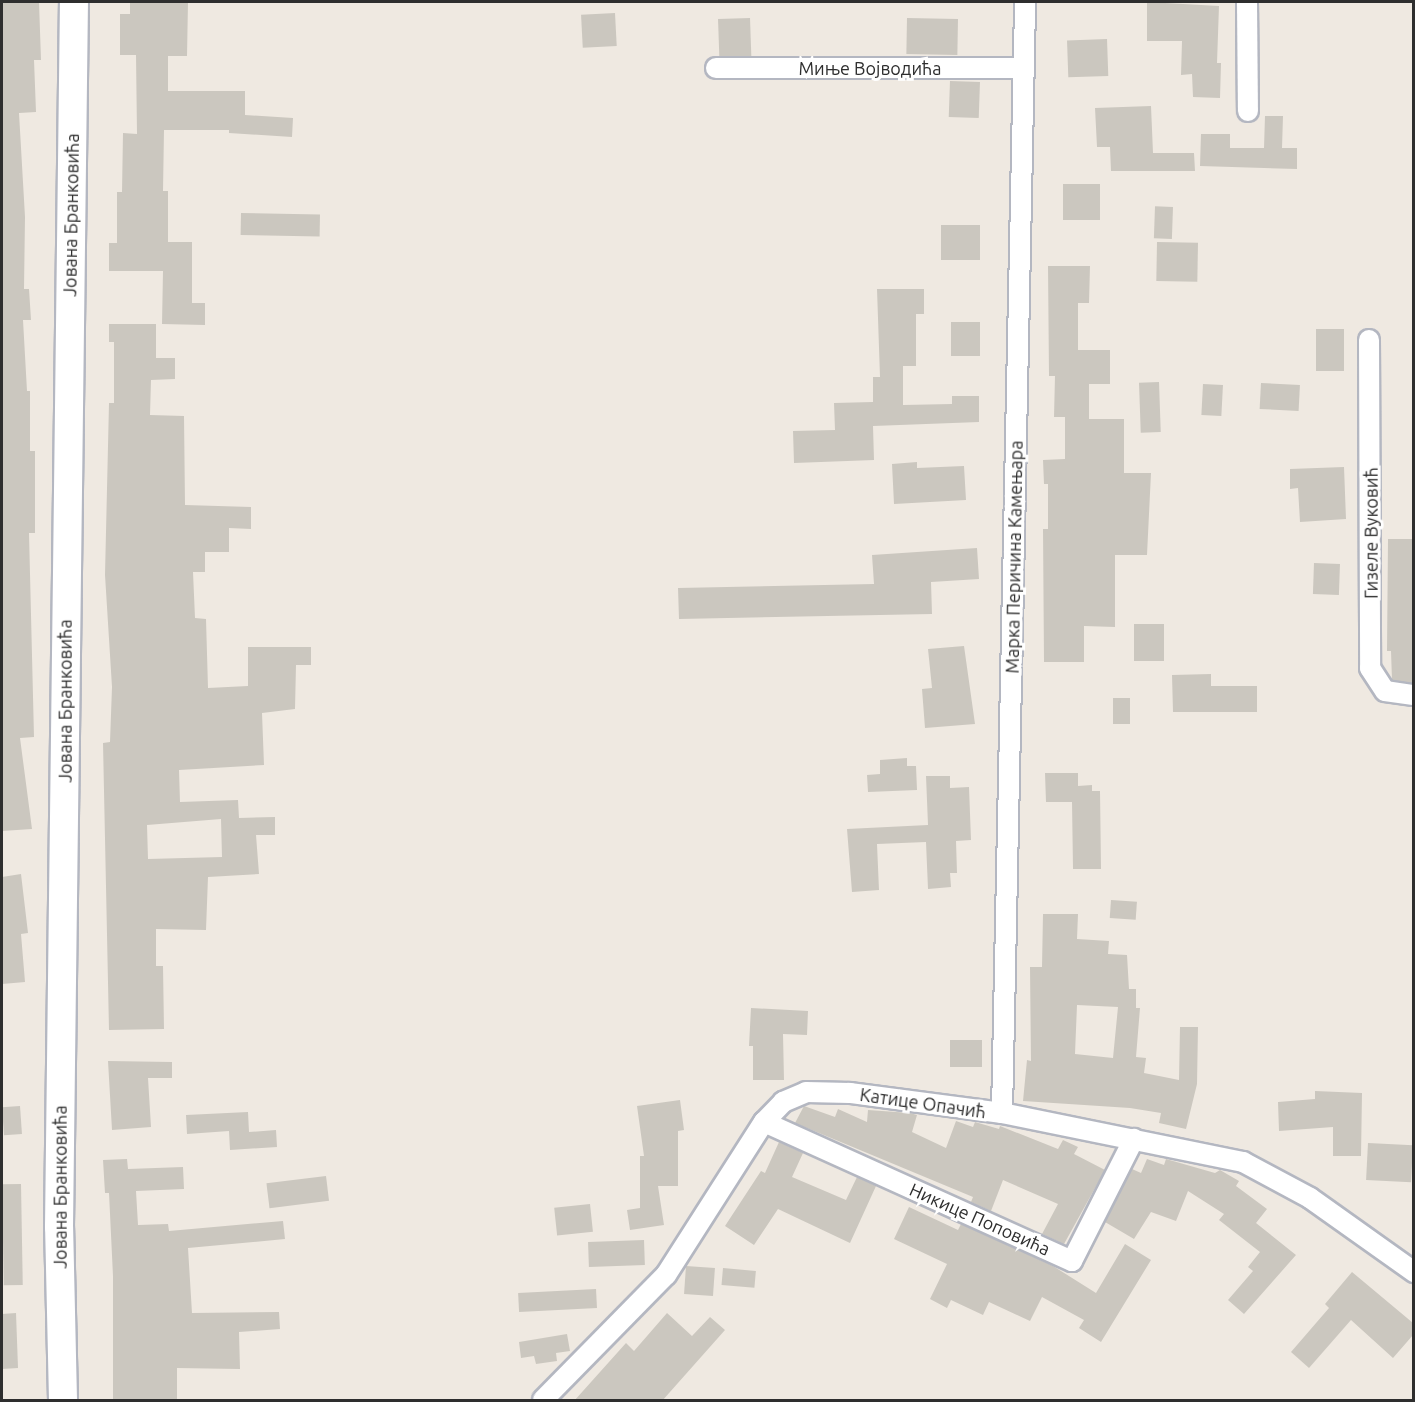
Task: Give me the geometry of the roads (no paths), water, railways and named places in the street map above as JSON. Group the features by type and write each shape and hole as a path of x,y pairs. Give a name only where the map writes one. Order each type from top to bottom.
{"main road":[{"name":"Јована Бранковића","path":"63,1401 59,1227 74,2"}],"street":[{"name":"Марка Перичина Камењара","path":"1002,1113 1025,2"},
{"path":"1246,2 1248,111"},
{"name":"Миње Војводића","path":"716,68 1024,68"},
{"name":"Гизеле Вуковић","path":"1369,340 1370,668 1385,691 1413,695"},
{"name":"Катице Опачић","path":"543,1401 666,1275 764,1122 789,1099 818,1091 1002,1113 1223,1157 1265,1172 1310,1198 1413,1272"},
{"name":"Никице Поповића","path":"764,1122 1072,1261 1134,1139"}]}
